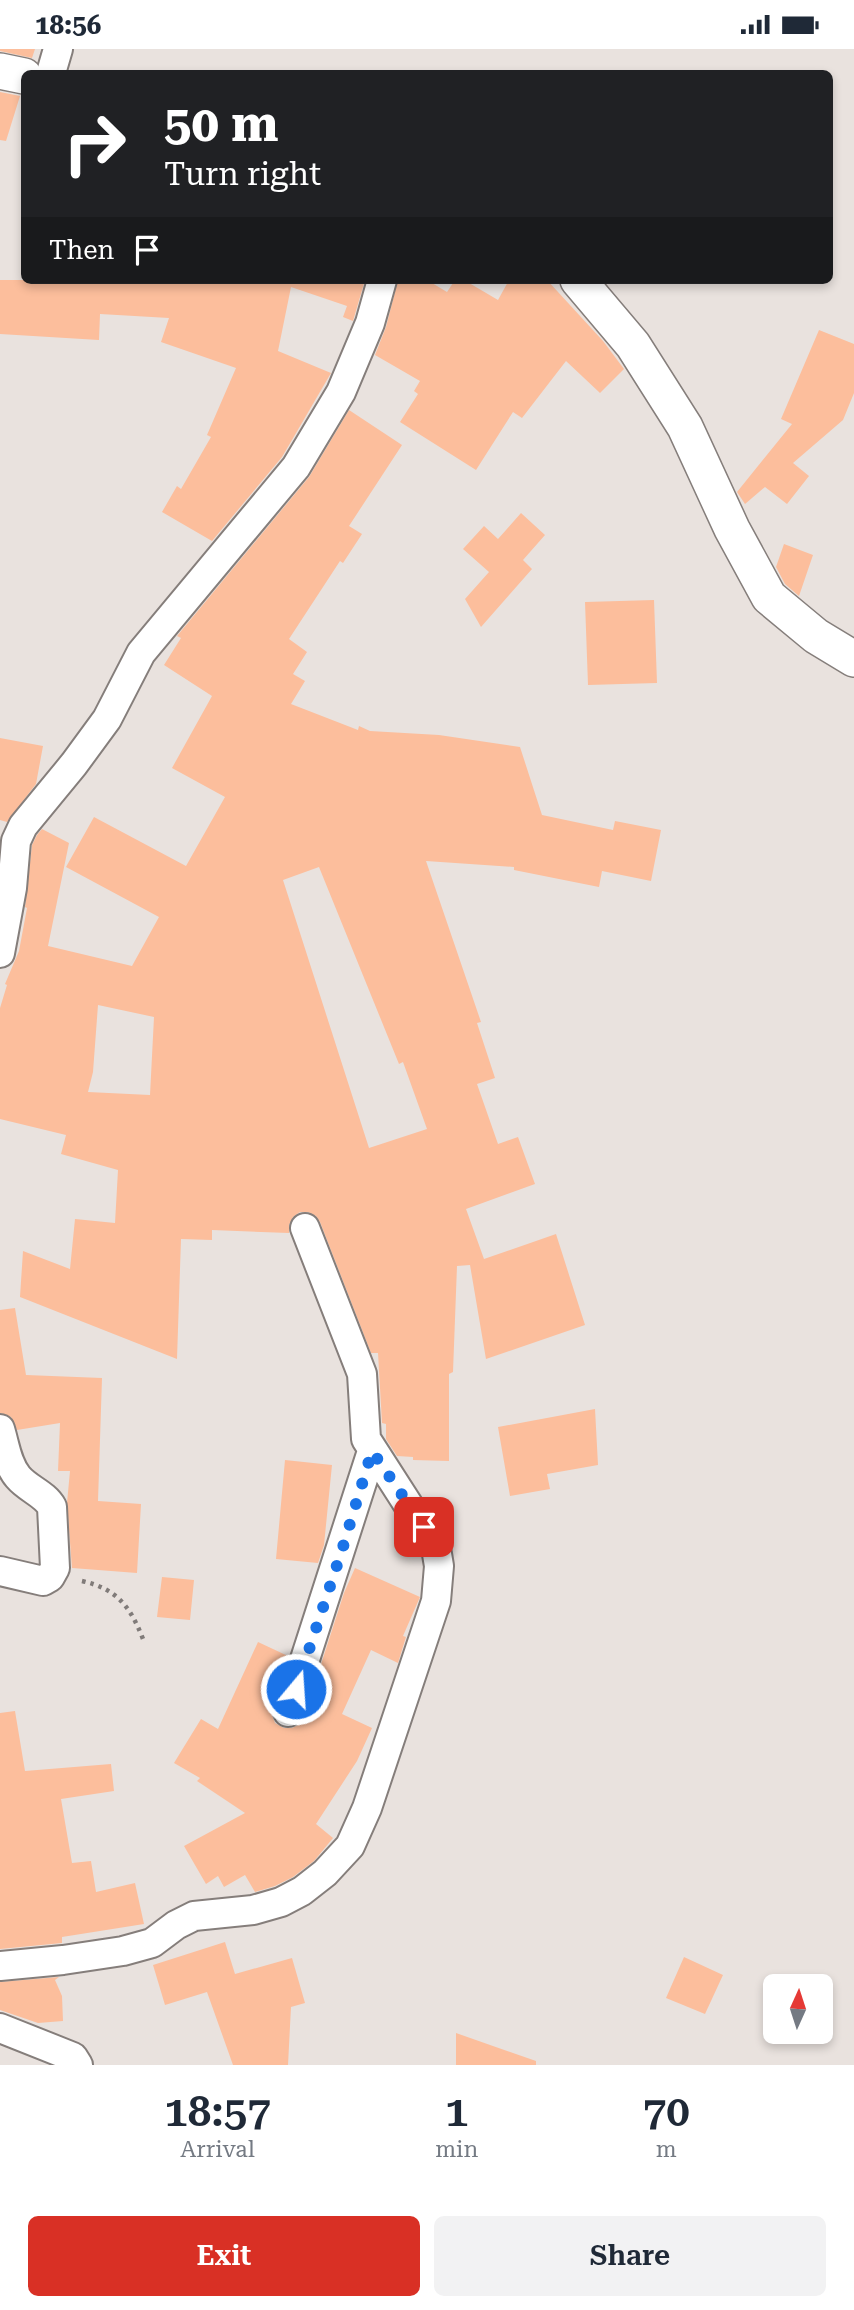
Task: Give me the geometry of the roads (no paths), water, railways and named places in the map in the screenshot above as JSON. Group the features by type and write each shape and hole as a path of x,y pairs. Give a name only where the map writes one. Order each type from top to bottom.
{"street":[{"path":"52,70 58,49"},
{"path":"0,71 21,75"},
{"path":"0,953 12,888 16,841 23,826 107,719 141,653 296,467 341,392 370,323 381,284"},
{"path":"581,284 633,345 685,426 732,529 769,597 816,636 854,659"},
{"path":"0,1966 123,1951 152,1943 176,1925 194,1916 253,1910 281,1902 302,1891 325,1873 350,1846 367,1808 436,1601 439,1566 436,1548 424,1527 366,1440 362,1374 305,1228"},
{"path":"0,1429 10,1462 19,1478 48,1500 52,1507 55,1568 50,1577 43,1581 0,1571"},
{"path":"288,1713 372,1451"},
{"path":"0,2028 73,2057 78,2065"}]}
